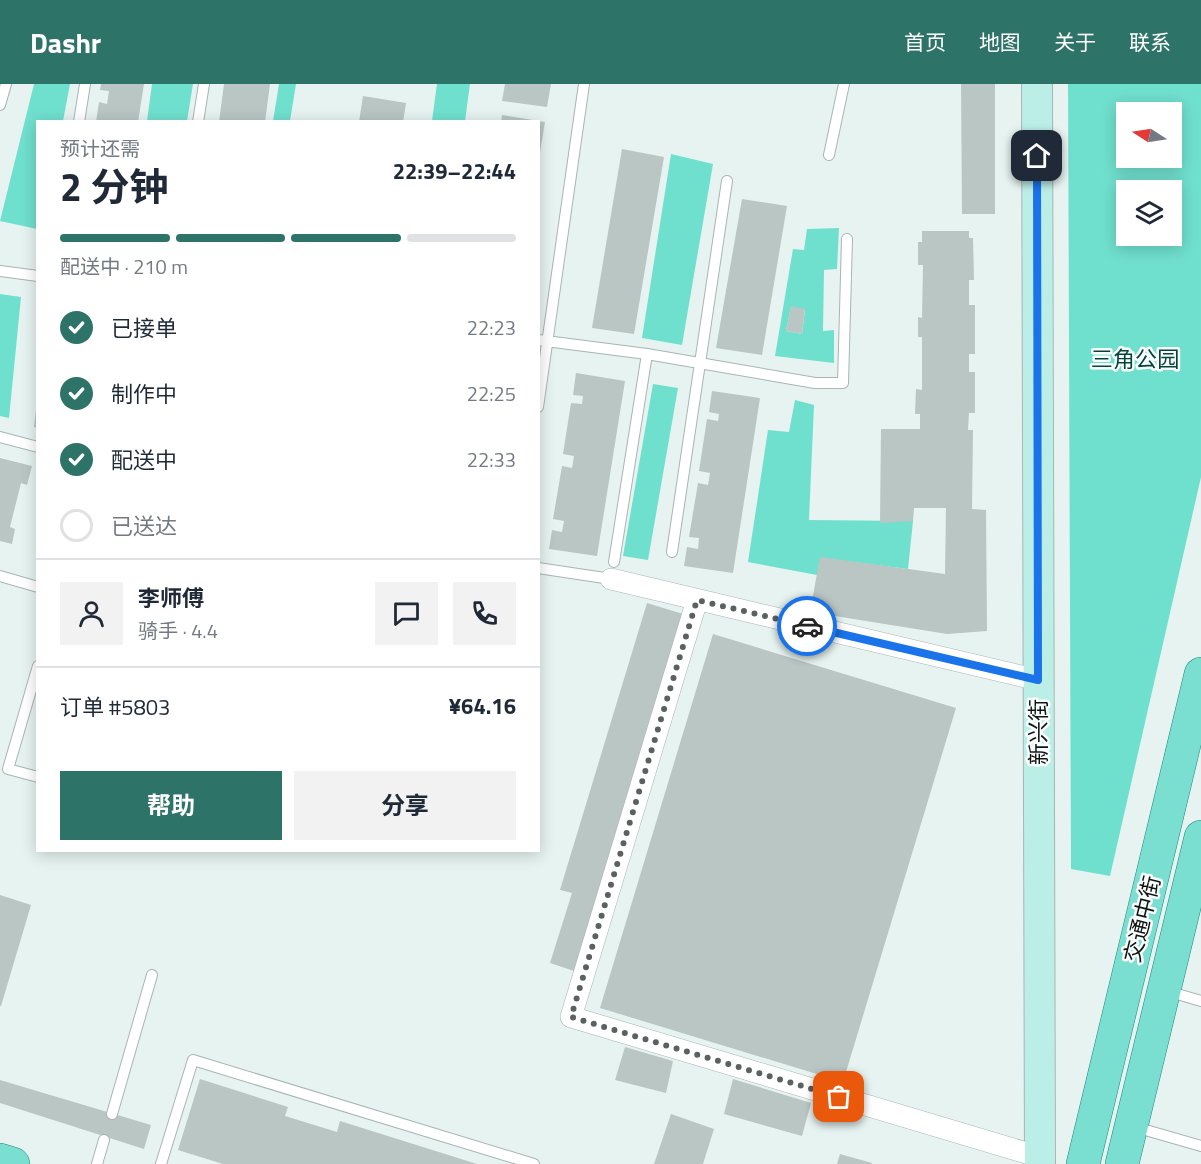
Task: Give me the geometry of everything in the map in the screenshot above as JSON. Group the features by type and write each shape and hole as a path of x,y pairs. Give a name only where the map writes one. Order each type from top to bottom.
{"main road":[{"name":"交通中街","path":"1083,1164 1201,674"},
{"name":"交通中街","path":"1122,1164 1201,837"},
{"path":"0,1160 13,1164"}],"street":[{"name":"新兴街","path":"1037,84 1040,1160"},
{"path":"612,571 697,600 1038,680"},
{"path":"697,600 571,1017 1040,1160"}],"lane":[{"path":"0,105 6,84"},
{"path":"79,120 85,84"},
{"path":"198,120 204,84"},
{"path":"540,380 543,341 584,84"},
{"path":"829,155 844,84"},
{"path":"672,552 728,181"},
{"path":"543,341 647,354 815,383 843,383 847,239"},
{"path":"0,271 36,276"},
{"path":"540,568 612,571 647,354"},
{"path":"0,437 36,446"},
{"path":"0,576 36,586"},
{"path":"36,673 8,769 36,776"},
{"path":"112,1114 152,975"},
{"path":"1164,990 1201,1001"},
{"path":"161,1164 193,1060 534,1164"},
{"path":"1131,1126 1201,1146"},
{"path":"97,1164 104,1140"}],"green space":[{"path":"34,84 70,84 63,120 36,120 36,229 0,221"},
{"path":"152,84 193,84 187,120 147,120"},
{"path":"279,84 296,84 290,120 273,120"},
{"path":"437,84 470,84 465,120 432,120"},
{"name":"三角公园","path":"1068,84 1201,84 1201,477 1110,876 1071,869"},
{"path":"671,154 713,164 682,345 642,338"},
{"path":"839,228 837,269 824,270 823,331 834,330 834,363 775,356 793,249 804,250 807,229","holes":["791,307 805,310 802,334 786,331"]},
{"path":"0,294 21,297 9,418 0,416"},
{"path":"653,384 678,388 648,560 623,556"},
{"path":"795,400 814,405 809,520 913,521 908,569 821,558 817,575 748,562 768,430 789,432"}],"building":[{"path":"101,84 144,84 138,120 96,120 99,102 107,104 109,91 100,90"},
{"path":"224,84 270,84 265,120 219,120"},
{"path":"505,84 551,84 547,107 502,101"},
{"path":"961,84 995,84 995,214 962,214"},
{"path":"363,96 406,103 403,120 359,120"},
{"path":"502,115 533,120 501,120"},
{"path":"540,121 545,122 540,152"},
{"path":"622,149 664,157 634,334 592,328"},
{"path":"742,199 787,206 762,355 716,348"},
{"path":"922,231 969,231 969,238 973,238 974,280 969,280 969,305 975,305 975,354 969,354 969,372 975,372 975,413 969,413 968,430 973,430 972,509 986,510 987,631 947,634 810,612 820,557 945,574 946,508 914,508 913,521 880,523 881,429 920,429 920,414 915,414 916,389 922,390 922,337 918,337 918,317 922,318 923,265 918,265 918,242 922,242"},
{"path":"791,306 805,309 802,334 786,331"},
{"path":"576,373 625,381 597,556 549,549 552,530 562,532 564,521 553,519 562,466 572,468 574,456 563,454 571,403 582,404 583,396 573,395"},
{"path":"712,391 760,398 733,573 684,566 687,547 698,549 699,538 689,537 698,483 708,485 710,473 699,471 707,419 718,421 719,414 709,412"},
{"path":"0,458 32,466 27,485 21,483 10,527 15,529 12,544 0,541"},
{"path":"647,603 683,614 574,971 550,963 572,893 560,890"},
{"path":"713,634 956,708 843,1082 600,1008"},
{"path":"0,895 31,905 1,1006 0,1006"},
{"path":"625,1047 673,1061 666,1093 615,1080"},
{"path":"200,1079 288,1107 285,1116 337,1132 340,1121 477,1164 223,1164 178,1150"},
{"path":"733,1079 811,1103 802,1136 724,1114"},
{"path":"0,1080 151,1125 144,1149 0,1103"},
{"path":"671,1114 714,1129 703,1164 654,1164"},
{"path":"840,1154 872,1163 872,1164 837,1164"}],"way so far":[{"path":"807,626 697,600 571,1017 839,1097"}],"route":[{"path":"807,626 1038,680 1037,156"}]}
